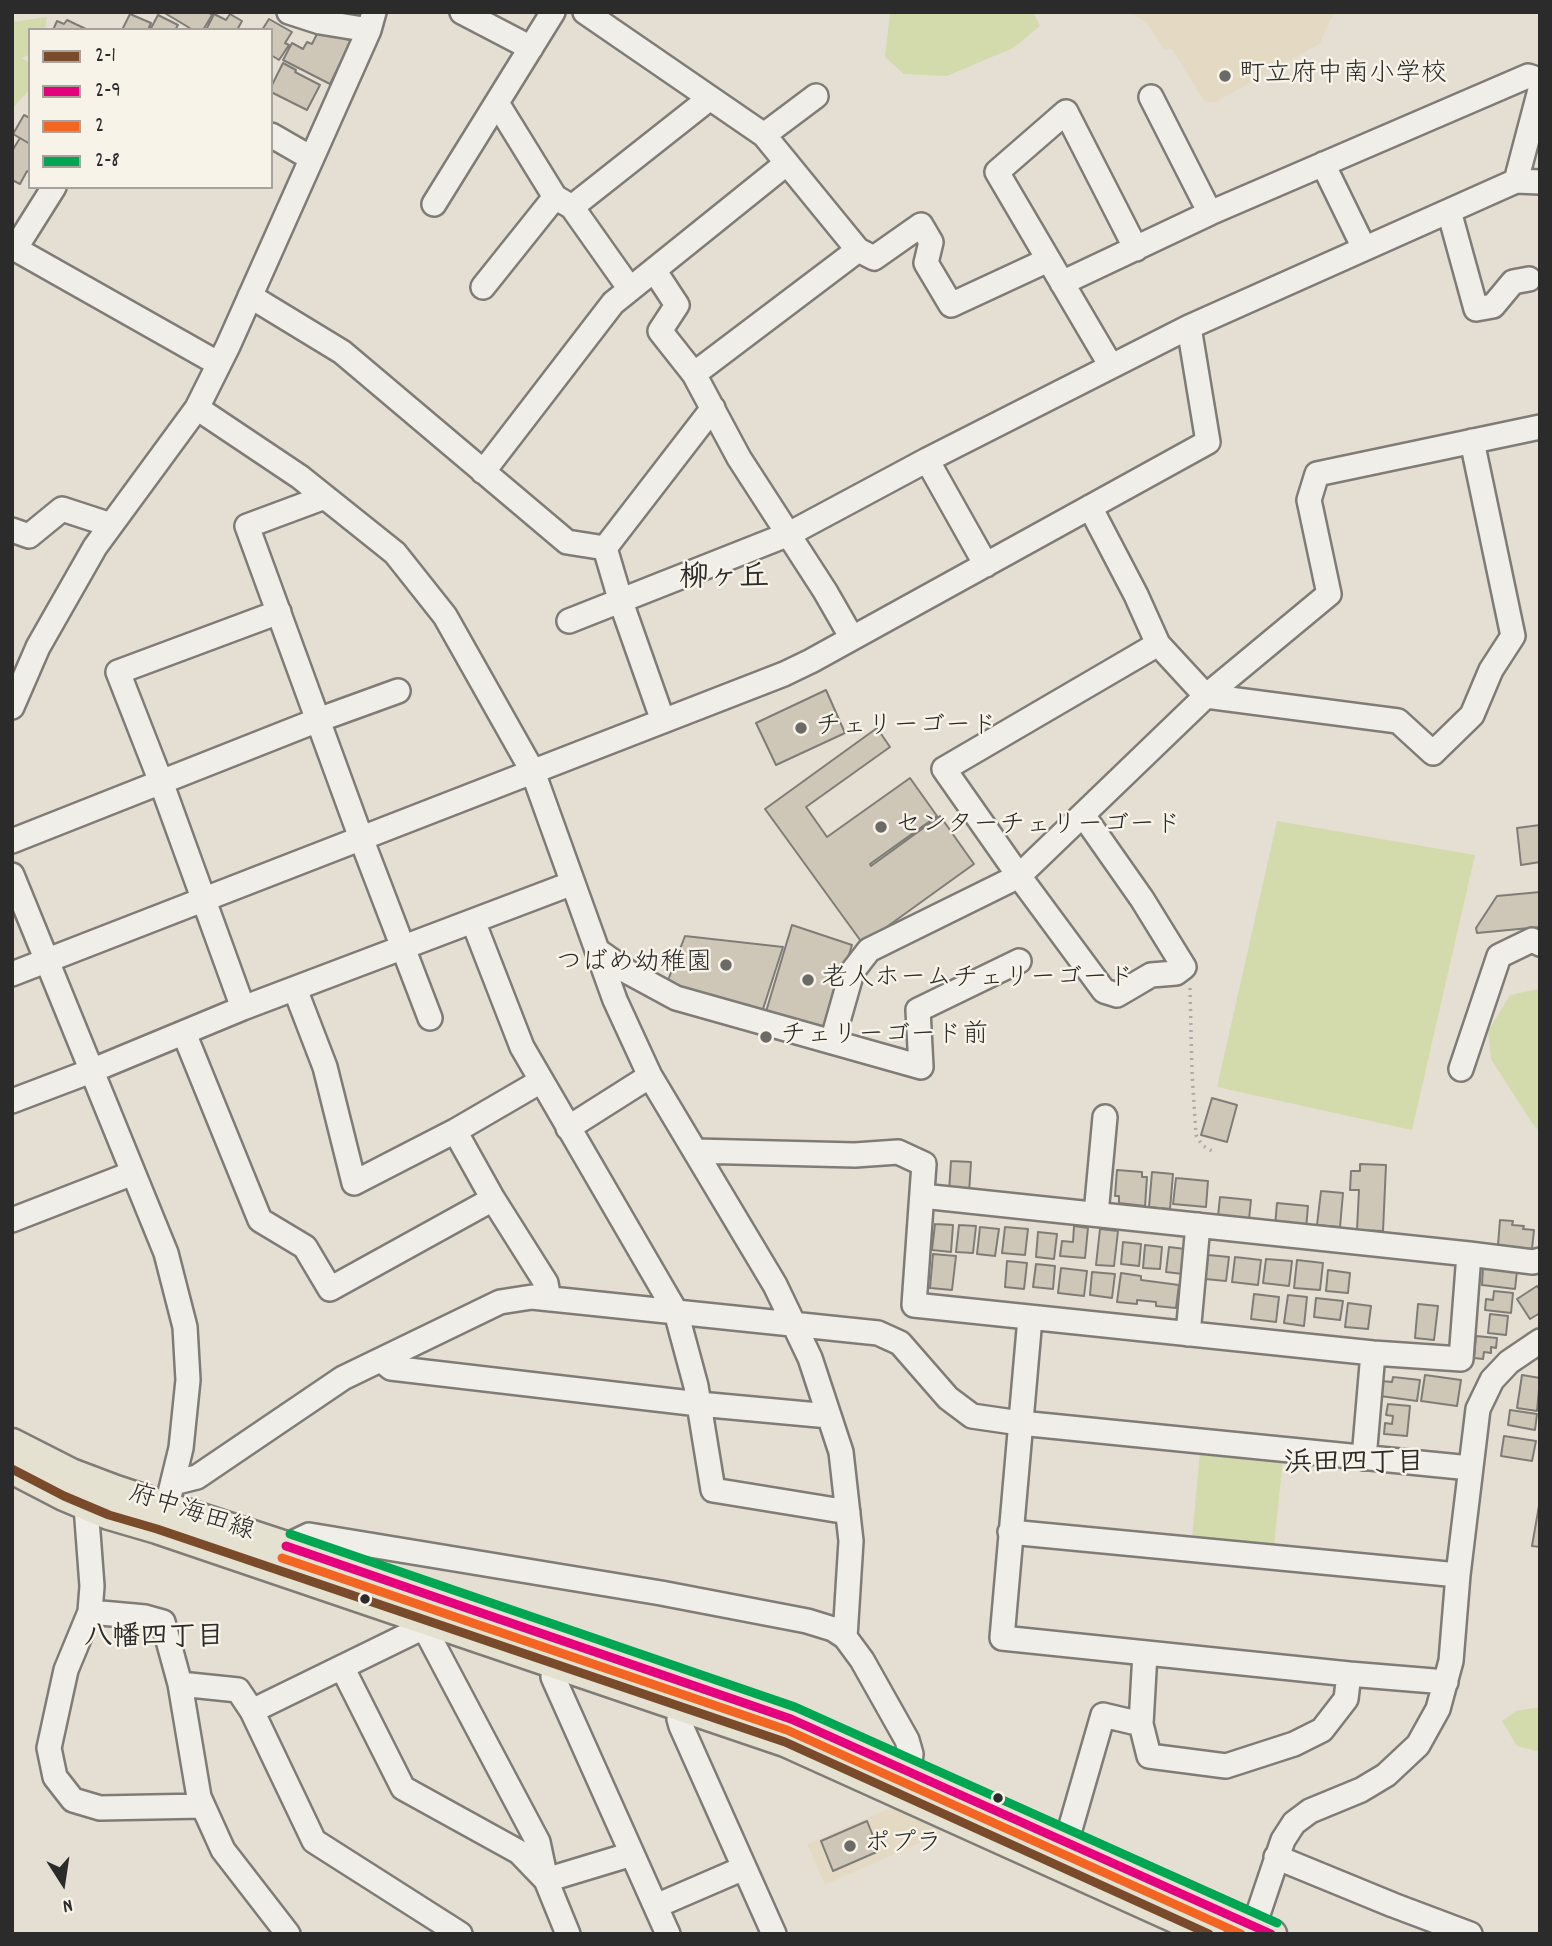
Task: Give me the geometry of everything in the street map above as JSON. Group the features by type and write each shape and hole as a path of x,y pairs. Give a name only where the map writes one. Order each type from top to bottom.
{"main road":[{"name":"府中海田線","path":"12,1443 93,1482 286,1546 429,1615"},
{"name":"府中海田線","path":"12,1469 109,1515 165,1506 429,1615 791,1719 904,1783 1210,1934"},
{"name":"府中海田線","path":"560,1653 681,1706 904,1783 1066,1843 1263,1930"}],"street":[{"path":"12,707 22,657 38,647 95,547 197,408 250,296 372,21 320,22 289,12"},
{"path":"462,12 531,48"},
{"path":"434,204 553,12"},
{"path":"585,12 764,135 858,250 874,258 921,225 931,242 926,263 951,305 1048,260"},
{"path":"1062,283 1210,213 1528,76 1540,80"},
{"path":"1516,181 1540,90"},
{"path":"764,135 816,96"},
{"path":"1151,97 1210,213"},
{"path":"483,287 564,202 710,98"},
{"path":"497,103 564,202 631,289"},
{"path":"1111,366 997,172 1066,112 1136,248"},
{"path":"273,136 311,158"},
{"path":"484,472 613,303 787,163"},
{"path":"1323,164 1364,248"},
{"path":"569,621 789,534 927,460 1189,327 1364,248 1516,181 1540,183"},
{"path":"53,189 14,248 219,364"},
{"path":"1448,211 1476,309 1493,306 1513,282 1529,279"},
{"path":"694,374 858,250"},
{"path":"654,270 677,305 660,331 694,374 739,458 825,591 852,638"},
{"path":"250,296 342,352 567,542 605,548"},
{"path":"12,974 784,674 986,565 1208,442 1189,327"},
{"path":"197,408 300,477 395,553 444,616 533,772 615,1000 650,1076 775,1285 810,1358 841,1452 851,1541 845,1636"},
{"path":"605,548 713,408"},
{"path":"832,1042 852,972 869,950 1019,876 1206,696 1329,594 1309,500 1317,474 1540,427"},
{"path":"1090,507 1158,644 1206,696 1398,721 1433,753 1472,715 1491,670 1513,636 1472,441"},
{"path":"927,460 986,565"},
{"path":"325,496 247,526 430,1018"},
{"path":"12,530 29,536 62,509 111,525"},
{"path":"605,548 663,721"},
{"path":"243,1009 118,672 279,612"},
{"path":"1083,815 1142,899 1184,967 1176,974 1151,975 1117,995 1104,991 944,769 1158,644"},
{"path":"12,841 398,691"},
{"path":"12,875 166,1253 185,1327 188,1380 181,1448 165,1506"},
{"path":"12,1101 573,883"},
{"path":"473,921 522,1047 676,1312 696,1386 713,1490 848,1511"},
{"path":"1461,1069 1499,956 1532,940 1540,944"},
{"path":"598,951 628,972 676,998 921,1067 918,1010 1019,961"},
{"path":"295,989 325,1067 354,1183 455,1131 541,1082"},
{"path":"184,1033 260,1220 305,1247 330,1289 493,1199"},
{"path":"568,1128 650,1076"},
{"path":"1096,1214 1105,1117"},
{"path":"455,1131 493,1199 546,1283 549,1299"},
{"path":"695,1151 855,1155 898,1152 924,1164 914,1305 1373,1353 1461,1359 1469,1254"},
{"path":"12,1220 133,1173"},
{"path":"922,1196 1533,1262 1540,1260"},
{"path":"1188,1334 1198,1225"},
{"path":"165,1506 197,1477 344,1378 500,1302 532,1297 878,1333 900,1343 948,1398 972,1416 1469,1468"},
{"path":"1030,1318 1002,1638 1446,1682"},
{"path":"1263,1930 1276,1857 1294,1823 1310,1811 1361,1790 1386,1775 1418,1745 1438,1709 1451,1661 1469,1468 1478,1409 1492,1380 1509,1362 1540,1341"},
{"path":"1364,1458 1373,1353"},
{"path":"381,1360 391,1368 699,1404 829,1416"},
{"path":"86,1506 92,1586 90,1612 66,1670 49,1748 55,1777 73,1800 100,1808 203,1805"},
{"path":"1010,1532 1458,1575"},
{"path":"286,1546 309,1535 323,1537 714,1603 807,1621 833,1629 845,1636 862,1660 907,1740 911,1754 904,1783"},
{"path":"90,1612 145,1617 163,1622 180,1684 199,1797 223,1850 288,1934"},
{"path":"252,1712 342,1667 429,1615 538,1842 546,1880 568,1934"},
{"path":"560,1653 553,1677 668,1934"},
{"path":"1145,1653 1141,1724 1149,1756 1226,1766 1294,1744 1322,1730 1346,1699 1349,1674"},
{"path":"342,1667 403,1788 519,1852 546,1880"},
{"path":"180,1684 238,1690 252,1712 314,1842 460,1934"},
{"path":"681,1706 681,1727 774,1934"},
{"path":"1066,1843 1103,1715 1141,1724"},
{"path":"546,1880 632,1854"},
{"path":"1276,1857 1470,1934"},
{"path":"656,1906 744,1868"}],"path":[{"path":"1184,967 1190,976 1196,1135 1202,1145 1215,1153"}],"shaded area":[{"name":"町立府中南小学校","path":"1130,12 1335,12 1321,43 1214,103 1204,101 1172,49 1164,50 1148,24"},
{"path":"892,1807 946,1831 825,1885 807,1844"}],"green space":[{"path":"890,12 1033,12 1040,26 1013,48 947,76 904,74 885,57"},
{"path":"47,17 45,28 28,28 28,55 22,58 28,62 28,91 12,109 12,22"},
{"path":"1277,821 1475,855 1412,1130 1217,1087"},
{"path":"1540,989 1540,1132 1491,1059 1488,1031 1510,995"},
{"path":"1200,1450 1283,1459 1274,1546 1192,1539"},
{"path":"1540,1707 1540,1752 1517,1746 1502,1721 1516,1711"}],"building":[{"path":"163,12 208,12 212,15 204,28 190,28"},
{"path":"130,14 151,23 149,28 123,28"},
{"path":"214,14 226,20 230,14 242,21 238,28 207,28"},
{"path":"158,15 178,25 176,28 151,28"},
{"path":"269,19 292,32 285,43 289,45 279,60 273,56 273,28 263,28"},
{"path":"67,20 84,28 54,28 57,21 64,24"},
{"path":"321,26 351,41 330,84 283,60 292,43 303,49 307,42 312,44"},
{"path":"283,63 320,85 307,110 273,93 273,83"},
{"path":"24,115 28,117 28,143 13,134"},
{"path":"20,138 28,143 28,172 20,184 12,180 12,151"},
{"name":"チェリーゴード","path":"826,690 845,733 776,765 756,723"},
{"name":"センターチェリーゴード","path":"877,728 890,747 806,807 827,837 910,778 937,816 870,864 871,866 940,816 974,864 863,944 765,809"},
{"path":"1540,825 1540,862 1521,865 1517,828"},
{"path":"1540,892 1540,927 1477,933 1476,928 1497,896"},
{"name":"老人ホームチェリーゴード","path":"792,925 852,945 825,1032 765,1015"},
{"name":"つばめ幼稚園","path":"685,936 783,947 762,1012 667,983"},
{"path":"1212,1098 1237,1105 1227,1142 1201,1135"},
{"path":"951,1161 971,1162 969,1193 949,1192"},
{"path":"1360,1164 1386,1165 1383,1231 1357,1230 1359,1190 1350,1190 1351,1171 1360,1171"},
{"path":"1117,1170 1142,1172 1142,1177 1147,1177 1145,1206 1119,1203 1119,1196 1115,1196"},
{"path":"1152,1172 1173,1174 1170,1209 1149,1207"},
{"path":"1176,1178 1208,1181 1206,1207 1173,1204"},
{"path":"1321,1191 1343,1193 1340,1227 1317,1225"},
{"path":"1220,1197 1251,1200 1249,1219 1218,1216"},
{"path":"1277,1203 1308,1206 1306,1229 1275,1226"},
{"path":"1500,1220 1513,1221 1512,1225 1534,1230 1532,1249 1498,1245"},
{"path":"935,1224 953,1225 951,1252 932,1250"},
{"path":"959,1225 976,1226 973,1253 956,1252"},
{"path":"1074,1226 1088,1228 1085,1258 1060,1256 1062,1241 1073,1242"},
{"path":"980,1227 999,1229 995,1256 977,1254"},
{"path":"1005,1227 1028,1229 1025,1255 1002,1253"},
{"path":"1100,1229 1118,1231 1114,1266 1096,1265"},
{"path":"1038,1232 1057,1234 1054,1259 1036,1257"},
{"path":"1123,1242 1141,1244 1139,1266 1121,1264"},
{"path":"1145,1245 1162,1247 1160,1269 1143,1268"},
{"path":"1169,1247 1185,1249 1183,1274 1166,1272"},
{"path":"933,1254 956,1256 952,1290 930,1288"},
{"path":"1208,1255 1229,1257 1226,1281 1205,1279"},
{"path":"1235,1257 1261,1260 1258,1285 1232,1282"},
{"path":"1266,1259 1292,1261 1289,1286 1263,1283"},
{"path":"1297,1260 1323,1263 1320,1290 1294,1288"},
{"path":"1007,1261 1027,1263 1024,1289 1005,1287"},
{"path":"1036,1264 1055,1266 1053,1289 1033,1287"},
{"path":"1483,1267 1517,1271 1515,1289 1482,1285"},
{"path":"1061,1268 1087,1271 1084,1296 1058,1293"},
{"path":"1328,1270 1350,1273 1348,1293 1326,1291"},
{"path":"1092,1272 1115,1274 1112,1298 1090,1295"},
{"path":"1121,1273 1141,1276 1141,1280 1179,1285 1176,1308 1137,1300 1137,1304 1117,1302"},
{"path":"1537,1286 1540,1290 1540,1313 1530,1319 1517,1299"},
{"path":"1494,1291 1513,1293 1511,1313 1485,1310 1486,1299 1493,1300"},
{"path":"1254,1294 1279,1297 1276,1322 1251,1319"},
{"path":"1288,1295 1307,1297 1304,1326 1284,1323"},
{"path":"1316,1298 1343,1301 1340,1320 1314,1317"},
{"path":"1348,1303 1371,1306 1368,1329 1345,1327"},
{"path":"1418,1304 1438,1306 1434,1340 1415,1338"},
{"path":"1490,1314 1508,1316 1506,1335 1488,1333"},
{"path":"1476,1336 1497,1338 1496,1348 1491,1347 1491,1353 1484,1352 1483,1359 1474,1358"},
{"path":"1425,1375 1461,1380 1457,1406 1421,1401"},
{"path":"1522,1375 1540,1378 1537,1411 1517,1408"},
{"path":"1393,1377 1420,1380 1417,1401 1380,1396 1382,1381 1392,1382"},
{"path":"1388,1404 1410,1406 1407,1436 1384,1434 1385,1423 1392,1424 1393,1416 1386,1415"},
{"path":"1510,1410 1537,1414 1535,1430 1508,1425"},
{"path":"1504,1436 1536,1441 1532,1461 1501,1456"},
{"path":"1540,1500 1540,1547 1532,1546"},
{"path":"867,1821 879,1851 833,1871 821,1841"}],"transit line":[{"name":"2-1","path":"12,1469 64,1496 109,1515 785,1742 1209,1934"},
{"name":"2-8","path":"290,1534 795,1707 1277,1923"},
{"name":"2-9","path":"286,1546 791,1719 1271,1934"},
{"name":"2","path":"282,1558 787,1730 1241,1934"}],"place":[{"name":"町立府中南小学校","path":"1225,76"},
{"name":"チェリーゴード","path":"801,728"},
{"name":"センターチェリーゴード","path":"881,827"},
{"name":"つばめ幼稚園","path":"726,965"},
{"name":"老人ホームチェリーゴード","path":"808,980"},
{"name":"チェリーゴード前","path":"766,1037"},
{"name":"ポプラ","path":"850,1846"}],"district":[{"name":"柳ヶ丘","path":"724,581"},
{"name":"浜田四丁目","path":"1354,1466"},
{"name":"八幡四丁目","path":"154,1640"}]}
